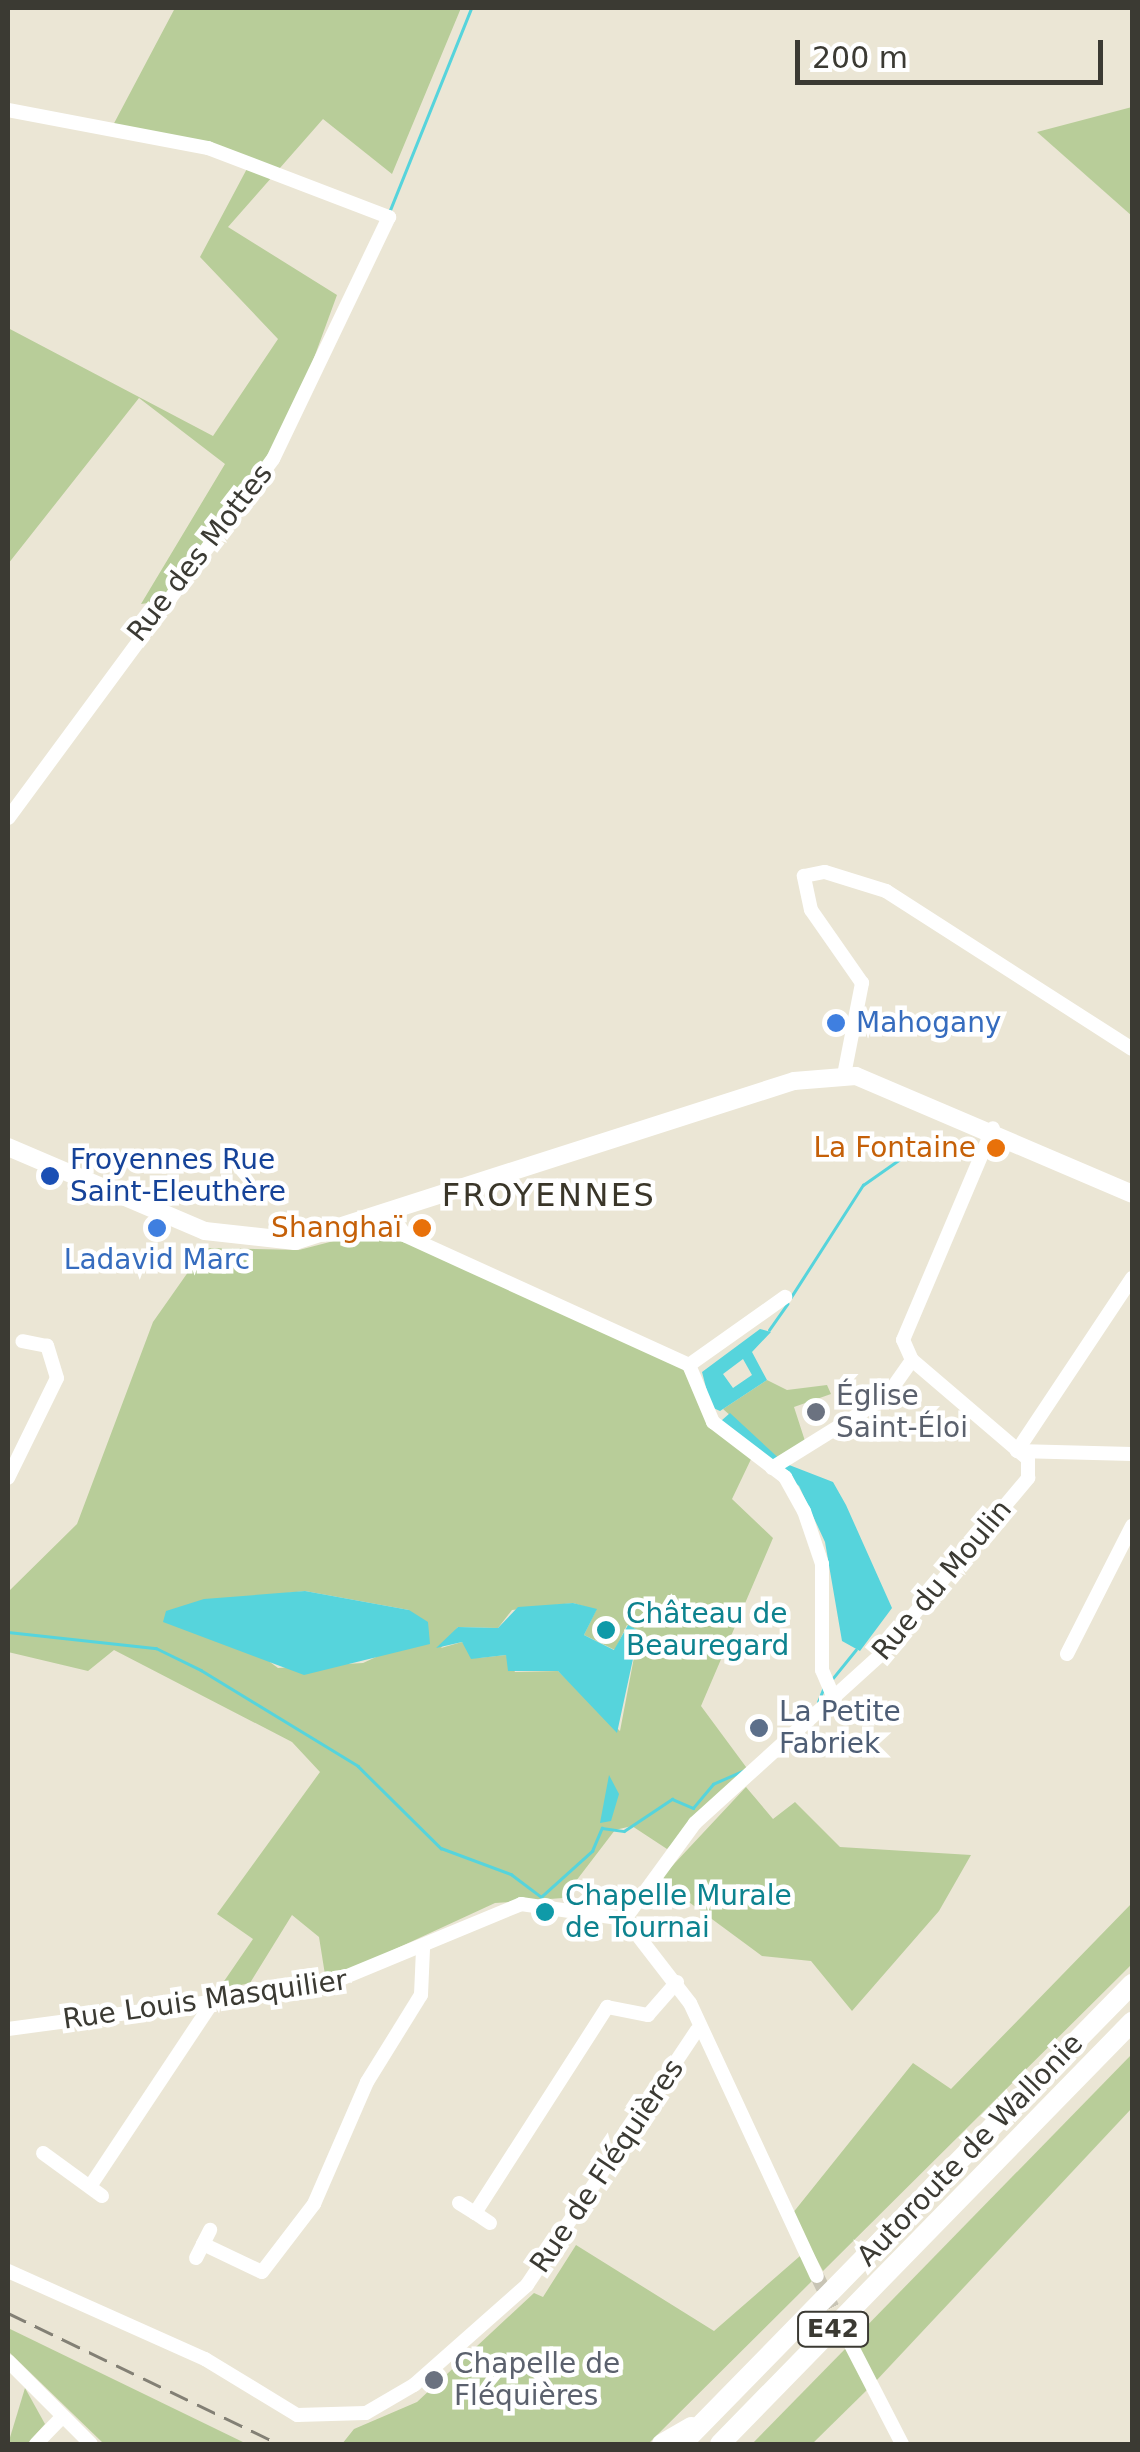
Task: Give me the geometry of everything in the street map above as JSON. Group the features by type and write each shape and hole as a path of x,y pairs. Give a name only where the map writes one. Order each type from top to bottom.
{"highway":[{"name":"Autoroute de Wallonie","path":"682,2444 1132,1984"},
{"name":"Autoroute de Wallonie","path":"720,2444 1132,2022"},
{"path":"662,2444 710,2416"}],"main road":[{"path":"8,1147 242,1239 318,1239 794,1081 844,1075 888,1082 1132,1194"}],"street":[{"name":"Rue des Mottes","path":"8,110 208,148 389,217 273,459 8,818"},
{"path":"844,1075 862,983 812,910 804,876 826,872 886,891 1132,1049"},
{"path":"993,1127 905,1332 912,1360 1017,1451 1132,1454"},
{"path":"392,1216 406,1236 689,1365 713,1422 778,1464 816,1539 830,1690"},
{"path":"1017,1451 1132,1278"},
{"path":"689,1365 785,1297"},
{"path":"8,1478 12,1457 58,1364 47,1346 22,1342"},
{"path":"778,1464 886,1397 912,1360"},
{"name":"Rue du Moulin","path":"625,1919 707,1810 830,1690 1028,1478 1028,1460 1017,1451"},
{"path":"1068,1654 1132,1526"},
{"name":"Rue Louis Masquilier","path":"8,2029 216,1997 321,1987 423,1949 521,1904 625,1919"},
{"path":"625,1919 676,1982 817,2276"},
{"path":"203,2244 262,2272 314,2204 368,2082 417,2004 423,1949"},
{"path":"474,2213 608,2007 648,2016 676,1982"},
{"path":"43,2153 97,2190 216,1997"},
{"name":"Rue de Fléquières","path":"8,2271 205,2359 297,2415 372,2411 526,2286 697,2030"},
{"path":"459,2203 490,2223"},
{"path":"852,2345 902,2444"},
{"path":"8,2361 91,2444"},
{"path":"36,2444 62,2416"}],"green space":[{"path":"175,8 461,8 392,174 323,119 228,227 337,295 284,440 162,601 141,604 225,464 139,398 8,564 8,328 213,436 278,339 200,257 250,163 111,129"},
{"path":"1132,107 1132,216 1037,132"},
{"path":"380,1229 687,1368 709,1416 753,1455 732,1499 773,1538 701,1706 749,1771 667,1849 632,1826 615,1830 563,1898 495,1903 326,1981 319,1937 292,1915 250,1983 218,1990 253,1939 217,1914 320,1772 292,1742 114,1650 88,1671 8,1652 8,1592 77,1524 153,1322 205,1248 299,1250","holes":["305,1591 409,1610 411,1641 363,1663 278,1668 191,1604","573,1603 596,1610 584,1635 615,1650 627,1625 639,1631 620,1731 558,1671 515,1672 506,1655 478,1658 462,1642 441,1648 458,1627 498,1628 512,1610"]},
{"path":"767,1380 787,1390 827,1385 831,1394 794,1407 805,1441 779,1459 723,1409"},
{"path":"746,1787 773,1819 795,1802 840,1847 971,1855 939,1911 852,2011 811,1961 762,1956 659,1880"},
{"path":"1132,1903 1132,1964 823,2271 792,2214 913,2063 951,2089"},
{"path":"1132,2054 1132,2108 875,2382 852,2341"},
{"path":"576,2245 714,2331 800,2256 814,2279 648,2444 342,2444 354,2429 417,2402 534,2293 543,2297"},
{"path":"8,2328 247,2444 104,2444 8,2351"},
{"path":"847,2347 869,2388 812,2444 752,2444"},
{"path":"25,2388 45,2424 27,2444 8,2444"}],"water":[{"path":"760,1329 771,1332 752,1352 767,1380 720,1411 711,1407 702,1372","holes":["743,1359 752,1375 733,1388 723,1374"]},
{"path":"730,1413 784,1463 833,1482 846,1505 892,1608 860,1651 842,1641 825,1542 799,1486 721,1421"},
{"path":"305,1591 409,1610 428,1622 430,1644 304,1675 163,1622 166,1611 204,1599"},
{"path":"573,1603 597,1609 584,1635 614,1650 628,1625 639,1631 617,1733 558,1671 508,1671 506,1655 471,1659 462,1642 436,1648 458,1627 498,1628 518,1607"},
{"path":"609,1775 619,1794 611,1821 600,1823"}],"waterway":[{"path":"390,210 471,8"},
{"path":"791,1297 863,1185 920,1145"},
{"path":"769,1330 787,1304"},
{"path":"8,1632 156,1648 201,1670 358,1766 441,1848 511,1874 541,1897 592,1851 602,1828 624,1831 672,1799 693,1808 713,1784 742,1771"},
{"path":"833,1678 856,1650"},
{"path":"818,1702 824,1687"}],"tunnel":[{"path":"817,2276 851,2345"}],"railway":[{"path":"8,2313 279,2444"}],"place":[{"name":"Mahogany","path":"836,1023"},
{"name":"La Fontaine","path":"996,1148"},
{"name":"Froyennes Rue Saint-Eleuthère","path":"50,1176"},
{"name":"Ladavid Marc","path":"157,1228"},
{"name":"Shanghaï","path":"422,1228"},
{"name":"Église Saint-Éloi","path":"816,1412"},
{"name":"Château de Beauregard","path":"606,1630"},
{"name":"La Petite Fabriek","path":"759,1728"},
{"name":"Chapelle Murale de Tournai","path":"545,1912"},
{"name":"Chapelle de Fléquières","path":"434,2380"}],"district":[{"name":"FROYENNES","path":"549,1195"}]}
